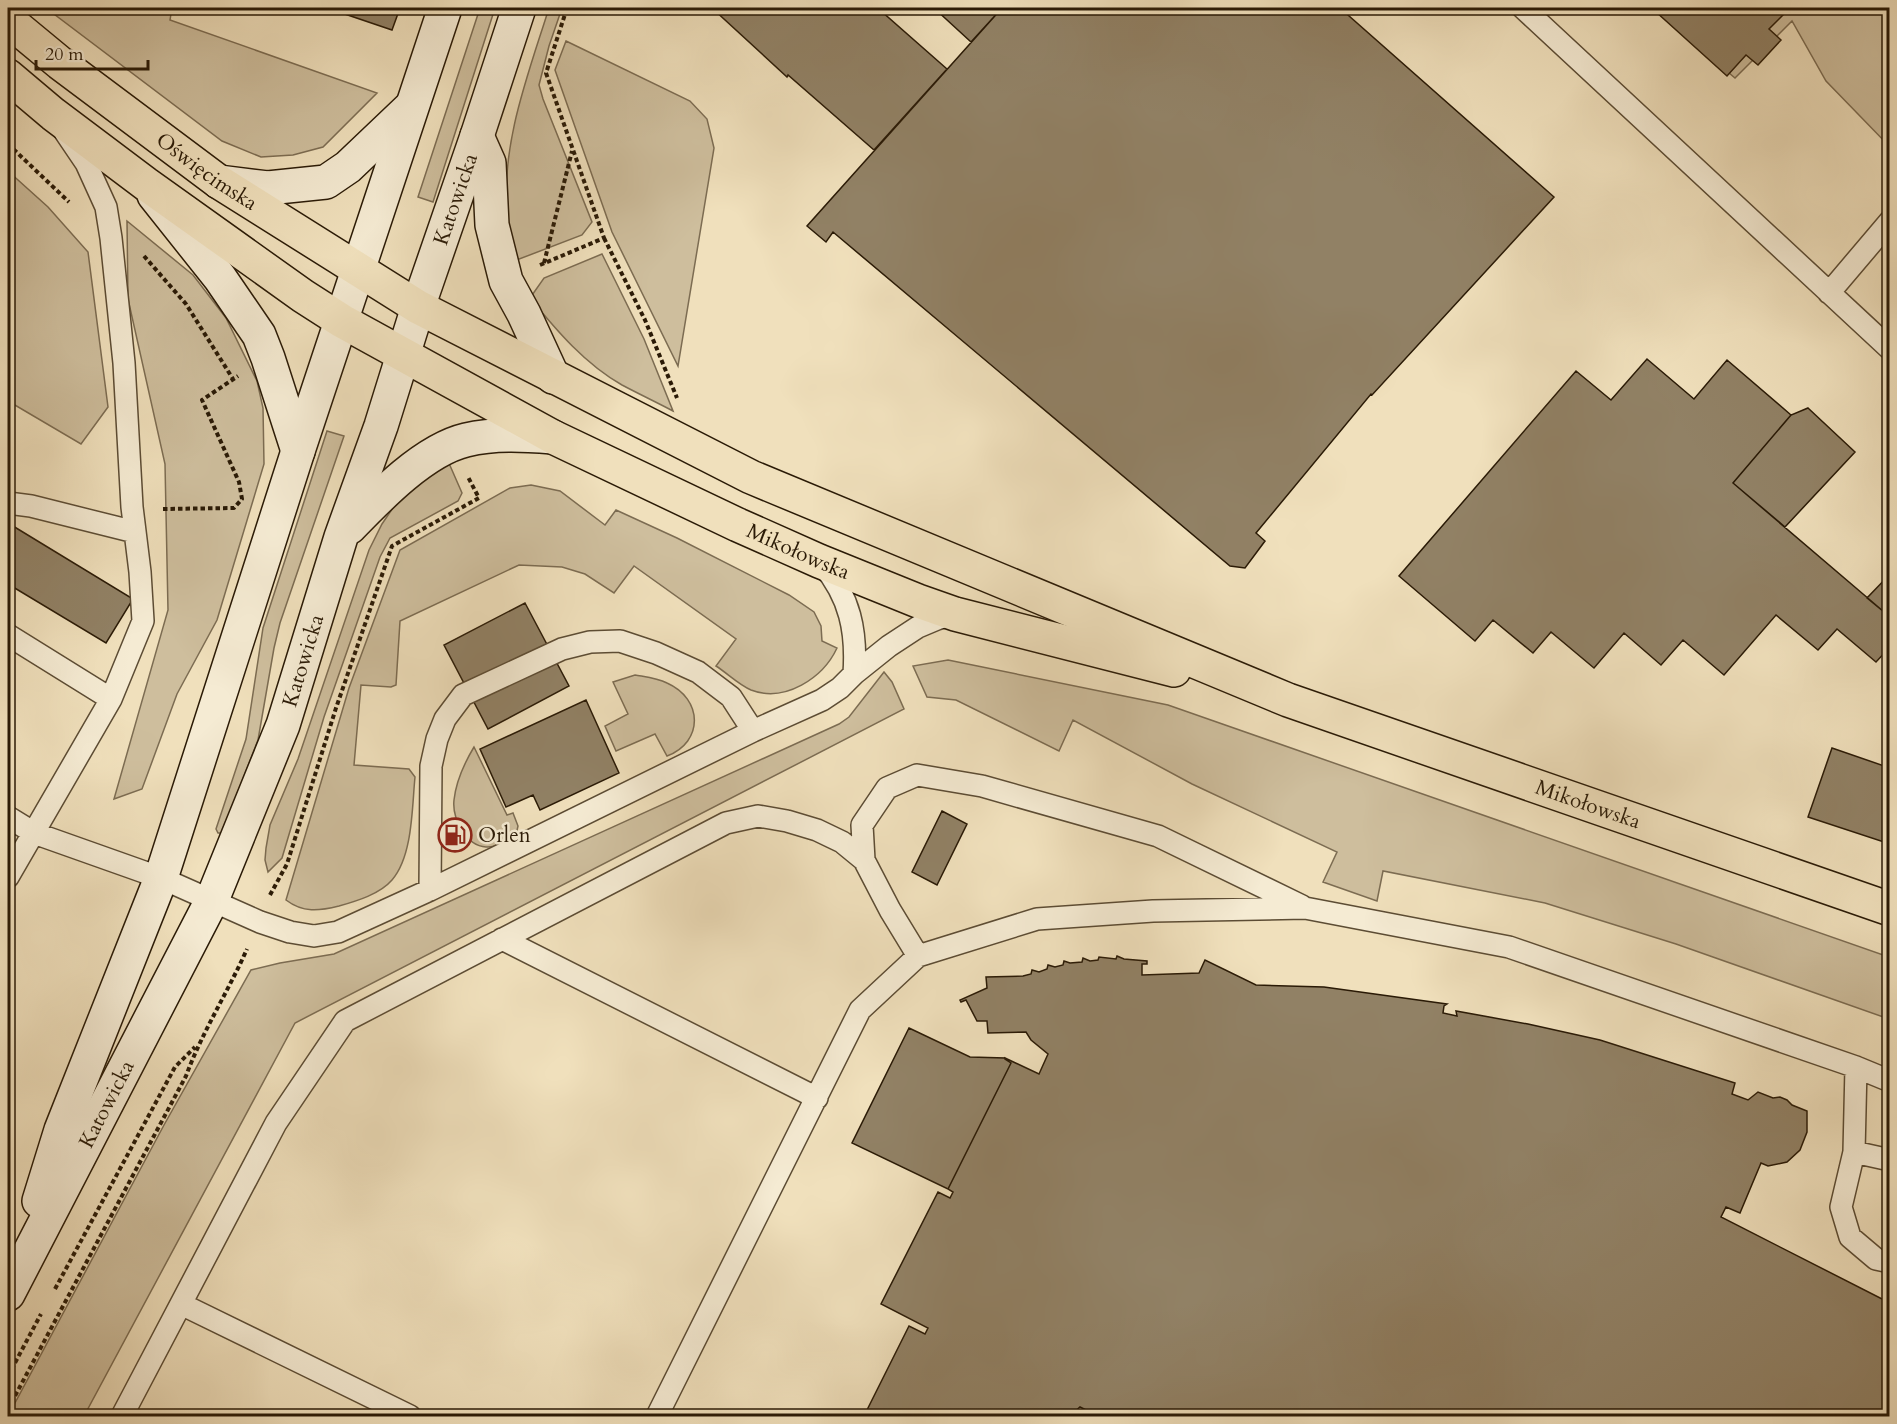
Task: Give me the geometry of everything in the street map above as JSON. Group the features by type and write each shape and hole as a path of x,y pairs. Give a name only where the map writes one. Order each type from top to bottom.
{"main road":[{"name":"Katowicka","path":"10,1288 61,1130 160,878 445,8"},
{"name":"Katowicka","path":"10,1288 212,900 283,725 341,537 381,426 418,307 519,8"},
{"name":"Oświęcimska","path":"8,20 60,63 219,182 418,307"},
{"path":"8,76 53,114 146,184 303,296 342,321"},
{"path":"219,182 268,188 326,182 348,167 414,105"},
{"path":"477,136 489,163 492,225 506,280 553,377"},
{"path":"146,184 220,278 259,335 298,451"},
{"name":"Mikołowska","path":"418,307 751,477 1288,700 1890,909"},
{"name":"Mikołowska","path":"342,321 553,437 819,561 955,614 1288,700"},
{"path":"341,537 388,488 430,457 450,446 465,440 505,434 553,437"}],"lane":[{"path":"1523,8 1890,349"},
{"path":"8,877 111,699 143,621 132,507 124,363 106,207 86,163 53,114"},
{"path":"1829,293 1890,221"},
{"path":"8,503 31,506 135,532"},
{"path":"819,561 836,580 850,613 855,652 854,674"},
{"path":"8,818 34,833 160,878 260,922 290,932 314,936 338,932 430,890 753,731 822,700 840,688 889,646 918,627 955,614"},
{"path":"8,635 111,699"},
{"path":"430,890 431,766 437,739 445,719 464,695 562,649 591,642 620,641 656,653 698,672 731,697 753,731"},
{"path":"864,861 862,825 887,788 917,775 982,786 1158,836 1305,908"},
{"path":"122,1416 276,1123 345,1021 726,823 758,816 788,821 817,830 842,842 864,861 918,956"},
{"path":"657,1416 860,1010 918,956 1037,919 1153,911 1305,908 1509,947 1856,1067 1890,1081"},
{"path":"502,939 817,1098"},
{"path":"1856,1067 1854,1152 1841,1207 1850,1237 1876,1259 1890,1262"},
{"path":"1854,1152 1890,1160"},
{"path":"181,1304 410,1416"}],"path":[{"path":"567,8 546,73 604,238 645,320 679,405"},
{"path":"544,264 573,150"},
{"path":"506,280 604,238"},
{"path":"132,507 234,508 242,499 239,483 202,400 233,379"},
{"path":"8,1408 186,1076 198,1044 235,977 273,888 287,864 336,708 392,546 479,498"},
{"path":"52,1294 175,1067 198,1044"},
{"path":"8,1376 46,1304"}],"shaded area":[{"path":"46,8 172,8 170,20 377,93 323,147 293,155 261,157 222,141"},
{"path":"480,8 495,8 433,202 418,197"},
{"path":"549,8 562,8 539,85 592,222 582,235 514,261 507,215 508,162 518,110"},
{"path":"1652,8 1889,8 1889,146 1826,81 1792,21 1735,78"},
{"path":"566,41 690,101 707,119 714,148 678,366 612,232 555,70"},
{"path":"8,171 48,207 88,252 108,407 81,444 8,401"},
{"path":"127,221 193,275 226,318 257,381 263,408 264,464 217,620 177,694 142,789 114,799 168,610 165,464 128,299"},
{"path":"602,254 644,339 673,411 622,385 596,367 561,334 530,298 544,278"},
{"path":"327,431 344,436 280,623 258,740 222,833 218,833 216,829 246,739 263,628"},
{"path":"448,461 462,493 458,501 390,538 380,557 324,717 282,858 268,872 265,860 270,825 298,759 369,550 382,524 399,499"},
{"path":"531,485 560,491 605,525 616,510 789,595 814,612 821,626 822,641 837,648 831,659 813,678 802,685 777,693 751,690 716,666 736,639 634,566 614,593 585,574 562,567 519,565 400,621 396,685 391,687 361,685 354,765 409,769 415,777 408,845 399,870 387,885 353,902 318,910 305,909 292,904 286,900 349,688 400,550 510,488"},
{"path":"948,660 1168,705 1889,957 1889,1019 1676,944 1545,903 1383,871 1377,901 1323,882 1337,852 1192,784 1073,720 1059,751 956,700 927,697 913,666"},
{"path":"884,672 892,682 904,709 295,1023 84,1416 8,1416 164,1125 251,970 334,954 839,724 849,717"},
{"path":"635,675 667,683 679,690 693,709 693,731 688,741 679,750 667,756 655,734 616,751 605,726 628,714 613,682"},
{"path":"474,747 507,815 513,813 518,826 516,835 490,847 472,842 462,830 455,815 455,793 464,766"}],"building":[{"path":"334,8 400,8 392,30 333,10"},
{"path":"712,8 883,8 880,10 947,69 874,150 788,75 787,77"},
{"path":"934,8 1002,8 971,42"},
{"path":"1002,8 1340,8 1554,197 1371,394 1256,533 1265,541 1245,568 1230,566 833,232 826,242 807,226"},
{"path":"1658,8 1790,8 1769,29 1781,40 1758,65 1746,55 1727,76 1655,11"},
{"path":"1647,359 1694,399 1727,360 1791,415 1733,483 1890,617 1890,647 1876,662 1837,629 1818,650 1776,615 1724,675 1683,640 1661,665 1624,633 1594,668 1551,632 1533,653 1493,620 1475,641 1399,576 1576,371 1611,400"},
{"path":"1808,408 1855,452 1785,527 1733,483 1791,415"},
{"path":"8,523 133,599 106,643 8,584"},
{"path":"1890,574 1890,617 1867,598"},
{"path":"525,603 569,686 488,729 444,645"},
{"path":"8,687 12,709 8,716"},
{"path":"586,700 619,773 540,810 533,795 506,807 480,749"},
{"path":"1832,748 1890,768 1890,844 1808,817"},
{"path":"942,811 967,824 937,885 912,872"},
{"path":"1117,956 1124,959 1147,961 1147,964 1142,964 1142,975 1199,973 1205,960 1256,985 1324,987 1447,1004 1444,1006 1443,1013 1457,1016 1456,1011 1600,1040 1735,1083 1732,1094 1748,1100 1758,1092 1773,1098 1780,1097 1807,1111 1807,1132 1800,1150 1787,1162 1768,1166 1761,1163 1740,1213 1726,1207 1721,1217 1890,1303 1890,1416 1098,1416 1080,1407 1070,1416 864,1416 909,1326 925,1334 928,1328 881,1304 938,1192 950,1198 953,1192 948,1189 1011,1063 1005,1058 1039,1074 1048,1054 1031,1040 1026,1032 988,1033 987,1021 977,1021 966,1000 961,1002 960,1000 987,988 986,977 1023,976 1031,974 1032,970 1039,972 1047,969 1048,965 1055,967 1063,965 1064,961 1082,962 1083,958 1090,961 1098,960 1099,957 1116,959"},
{"path":"909,1028 970,1057 1005,1058 1011,1063 948,1189 852,1143"}],"place":[{"name":"Orlen","path":"455,835"}]}
